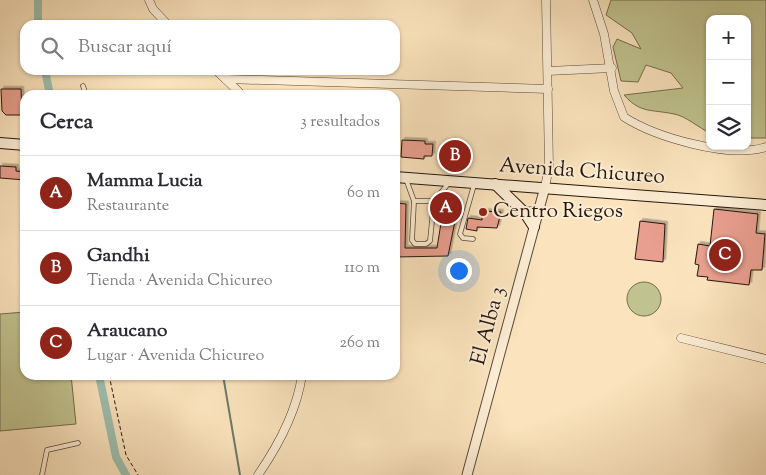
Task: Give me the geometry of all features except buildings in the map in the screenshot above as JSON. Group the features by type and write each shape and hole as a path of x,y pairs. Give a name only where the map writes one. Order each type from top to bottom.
{"main road":[{"path":"0,143 20,145"},
{"name":"Avenida Chicureo","path":"400,177 766,205"},
{"path":"496,184 525,213 534,228"},
{"path":"525,213 538,212"}],"street":[{"path":"149,0 153,9 163,20"},
{"path":"545,187 548,173 546,0"},
{"path":"593,0 604,34 618,105 624,117 686,143 740,150 766,147"},
{"path":"548,72 612,68"},
{"path":"222,75 237,90"},
{"path":"226,79 548,88"},
{"name":"El Alba 3","path":"467,475 545,187"},
{"path":"681,338 766,359"},
{"path":"258,475 286,425 295,404 301,380"}],"lane":[{"path":"83,86 84,90"},
{"path":"400,177 414,201 412,240 415,244 420,245 430,241 434,202 450,181"},
{"path":"473,239 463,238 460,234 475,183"},
{"path":"414,201 434,202"},
{"path":"42,475 47,450 78,443"}],"path":[{"path":"110,380 126,455 138,475"}],"green space":[{"path":"611,0 766,0 766,138 751,138 751,15 706,15 706,131 679,115 641,108 624,95 683,88 671,73 646,65 638,82 621,81 613,47 617,39 641,49 632,33 606,15"},
{"path":"644,282 656,287 661,299 656,311 644,316 632,311 627,299 632,287"},
{"path":"20,312 20,380 72,380 76,424 0,431 0,314"}],"waterway":[{"path":"38,0 38,20"},
{"path":"46,75 49,90"},
{"path":"100,380 116,457 126,475"},
{"path":"224,380 240,475"}],"place":[{"name":"Gandhi","path":"455,156"},
{"name":"Mamma Lucia","path":"446,208"},
{"name":"Centro Riegos","path":"483,212"},
{"name":"Araucano","path":"725,255"}]}
